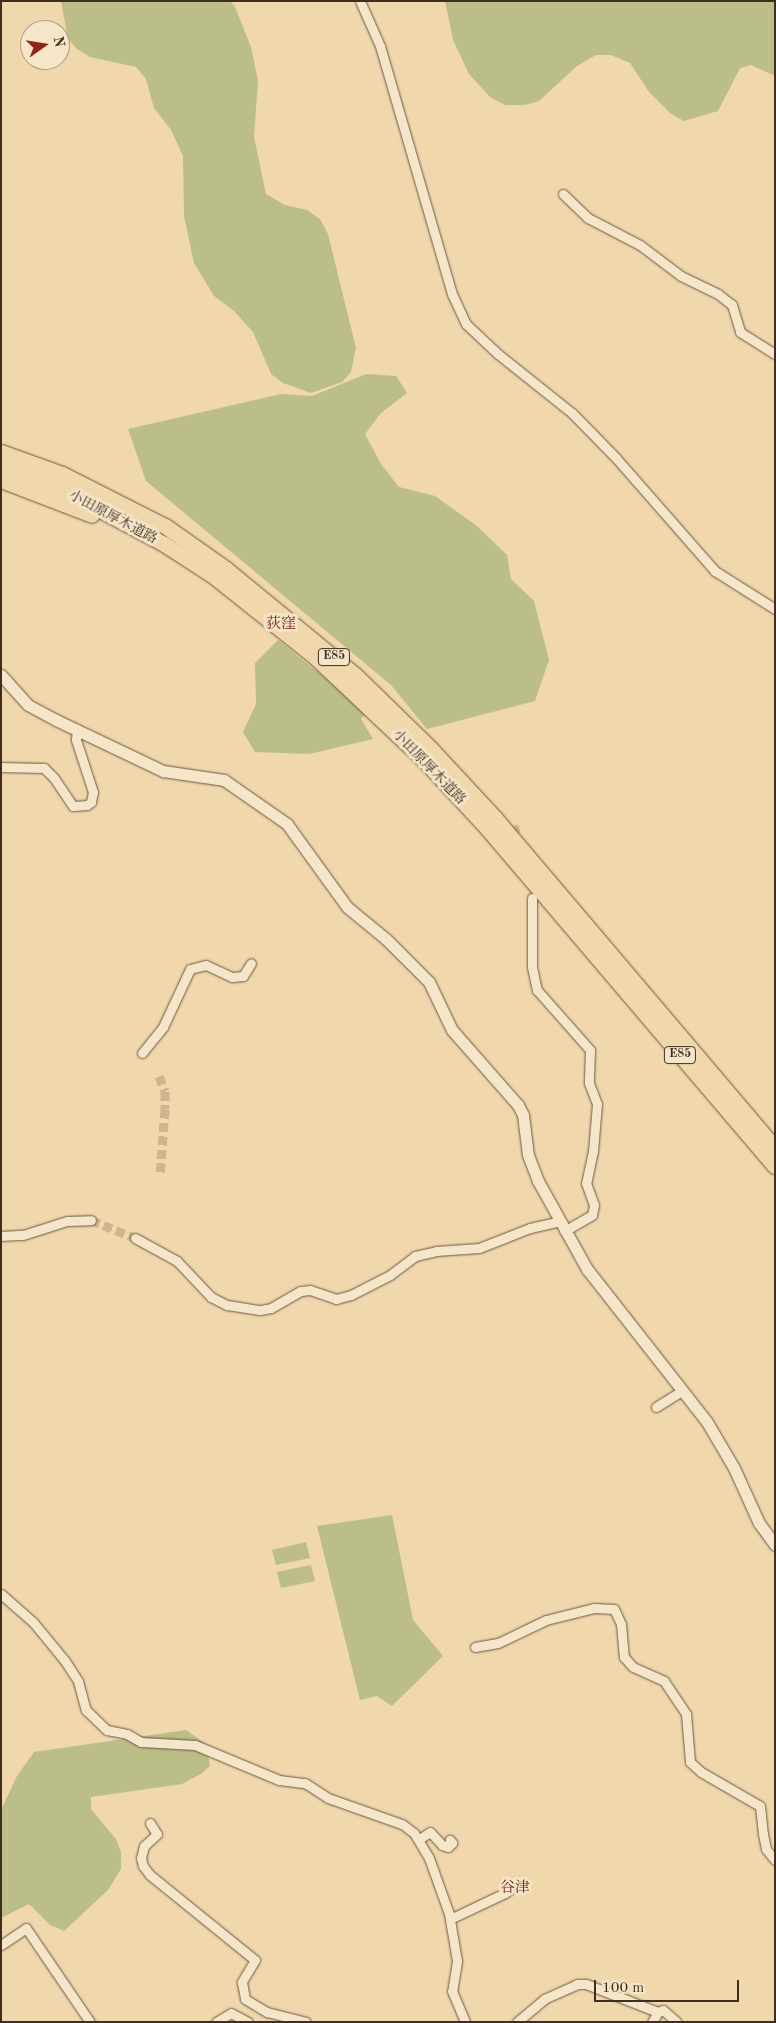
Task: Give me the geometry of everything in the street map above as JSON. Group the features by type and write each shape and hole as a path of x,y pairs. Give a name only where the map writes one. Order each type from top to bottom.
{"highway":[{"path":"1,442 62,474"},
{"name":"小田原厚木道路","path":"1,452 62,474 110,496 172,532 272,604 355,675 431,749 772,1157"},
{"name":"小田原厚木道路","path":"1,466 57,487 109,512 212,575 314,656 368,705 487,828 598,948"},
{"path":"1,480 81,510 212,575"}],"street":[{"path":"360,1 380,46 452,294 466,324 498,354 572,413 616,458 715,571 775,610"},
{"path":"563,194 588,218 640,245 681,276 718,294 732,305 740,332 775,354"},
{"path":"1,676 28,705 163,771 224,780 295,832 348,907 386,939 429,982 452,1030 518,1105 522,1115 528,1155 562,1226 587,1269 707,1422 734,1468 759,1523 775,1545"},
{"path":"1,767 44,768 54,778 74,806 87,805 91,802 93,792 76,740 77,729"},
{"path":"135,1238 178,1261 212,1297 227,1305 260,1310 271,1308 300,1291 310,1290 336,1299 351,1295 390,1275 415,1256 436,1251 479,1248 530,1228 562,1226 592,1215 594,1205 586,1183 593,1150 597,1104 589,1083 590,1050 537,990 532,966 532,898"},
{"path":"142,1053 163,1027 190,969 206,965 232,977 243,976 251,963"},
{"path":"1,1236 23,1235 67,1222 91,1220"},
{"path":"656,1407 682,1391"},
{"path":"1,1594 33,1622 66,1661 78,1681 86,1710 107,1730 126,1734 141,1742 195,1745 279,1780 305,1783 328,1798 402,1824 419,1839 429,1858 450,1919 457,1961 452,1991 465,2022"},
{"path":"475,1648 498,1643 546,1620 594,1608 614,1610 621,1624 624,1657 633,1667 664,1681 674,1692 686,1714 690,1762 701,1772 760,1806 762,1834 775,1860"},
{"path":"150,1823 157,1834 144,1846 141,1858 142,1866 255,1960 242,1982 245,1999 267,2012 306,2022"},
{"path":"419,1839 430,1832 442,1845 448,1847 452,1843 450,1840"},
{"path":"450,1919 510,1890 506,1886"},
{"path":"1,1945 26,1928 90,2022"},
{"path":"516,2022 544,1999 577,1984 586,1984 658,2012 663,2010 677,2022"},
{"path":"652,2022 658,2012"},
{"path":"216,2022 231,2013 248,2022"}],"green space":[{"path":"61,1 230,1 235,7 251,47 258,81 254,137 266,194 285,205 307,210 320,219 328,234 356,348 351,372 342,382 311,393 283,383 271,374 253,332 233,310 214,296 194,263 184,216 183,156 171,130 154,108 146,79 136,67 90,57 77,49 70,41 70,20 64,20"},
{"path":"445,1 775,1 775,76 751,65 740,68 718,111 684,121 671,114 649,92 630,63 611,55 596,55 577,66 539,101 525,105 505,105 490,97 469,74 453,40"},
{"path":"366,374 396,376 407,393 381,413 365,434 381,464 399,487 435,496 477,526 507,555 511,579 534,601 549,660 535,701 427,729 391,685 146,481 128,429 281,394 312,396"},
{"path":"278,640 361,707 365,714 361,719 373,739 309,754 255,752 243,732 256,704 255,663"},
{"path":"392,1515 413,1620 443,1656 392,1706 377,1696 360,1700 317,1526"},
{"path":"306,1542 310,1558 276,1565 272,1550"},
{"path":"311,1565 315,1581 281,1588 277,1572"},
{"path":"186,1730 206,1744 210,1766 201,1774 182,1784 91,1797 91,1809 116,1839 121,1852 121,1869 108,1890 64,1931 50,1925 29,1904 1,1918 1,1810 17,1776 34,1752"}],"tunnel":[{"path":"514,825 518,842"},
{"path":"159,1076 165,1091 160,1176"},
{"path":"91,1220 135,1238"}],"district":[{"name":"荻窪","path":"281,625"},
{"name":"谷津","path":"515,1889"}]}
